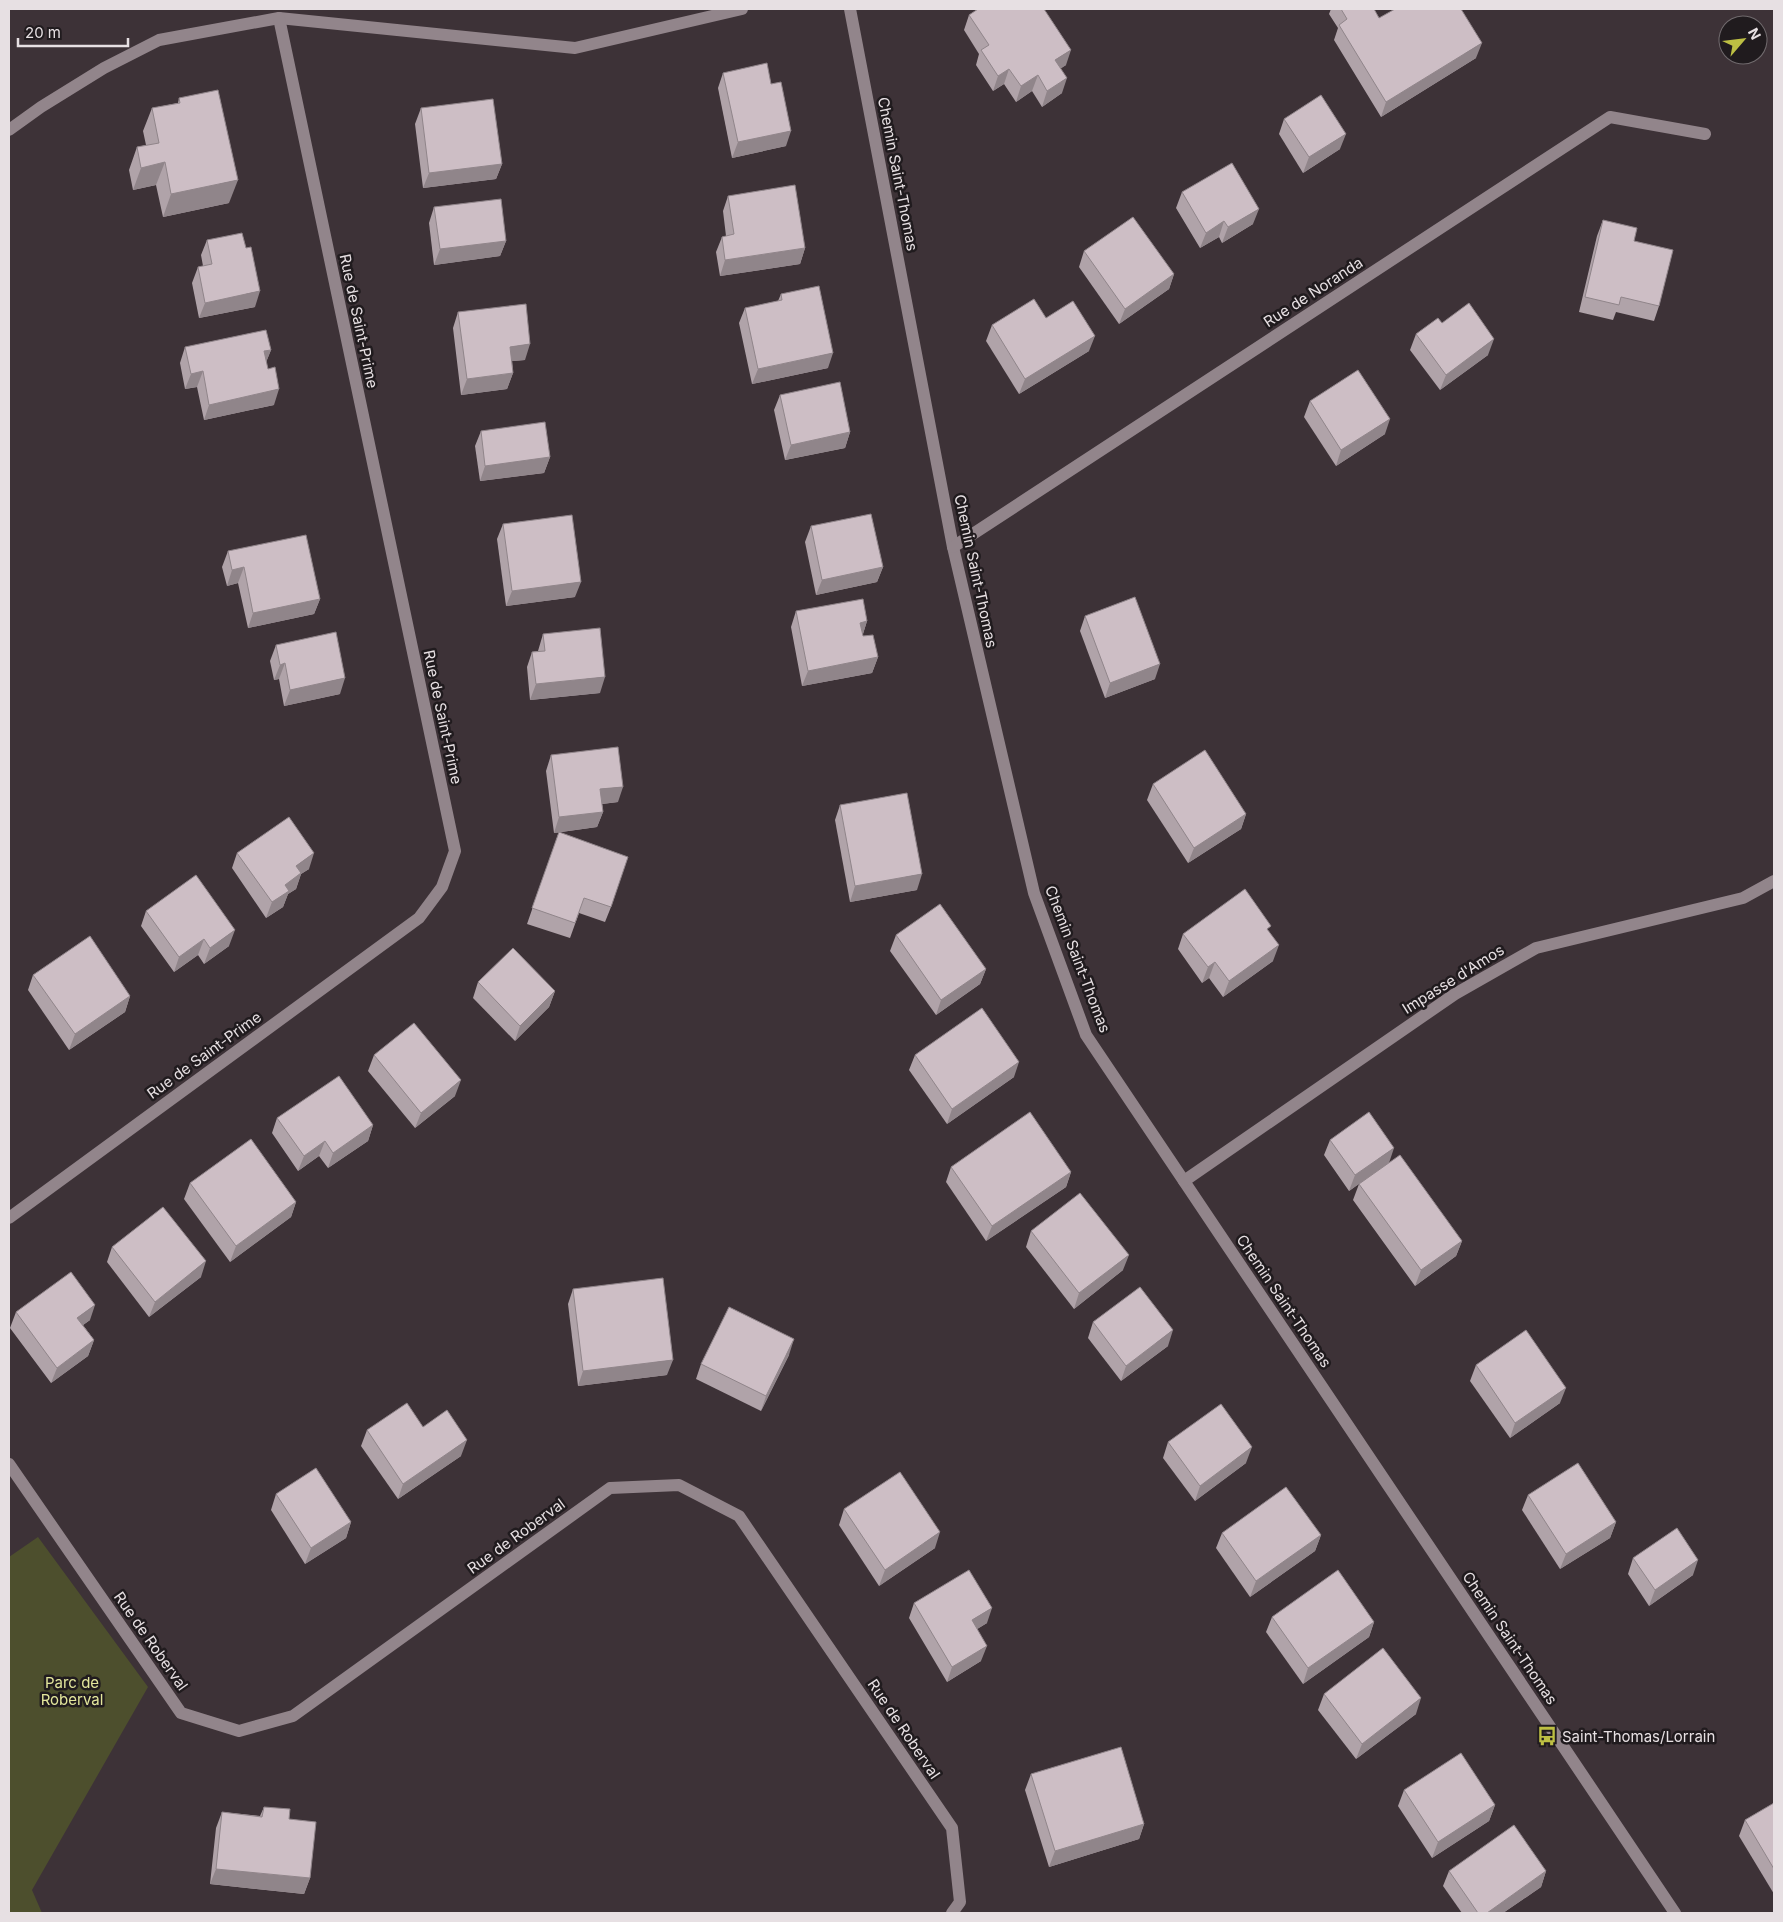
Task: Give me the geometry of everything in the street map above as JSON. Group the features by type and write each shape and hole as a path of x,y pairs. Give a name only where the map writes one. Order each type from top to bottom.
{"street":[{"path":"9,130 41,107 104,68 159,40 279,18 575,48 742,9"},
{"name":"Chemin Saint-Thomas","path":"850,9 953,547 1034,893 1086,1035 1675,1913"},
{"name":"Rue de Saint-Prime","path":"9,1218 420,918 442,887 454,851 279,18"},
{"name":"Rue de Noranda","path":"953,547 1610,117 1705,134"},
{"name":"Impasse d'Amos","path":"1184,1181 1455,994 1536,948 1743,898 1774,881"},
{"name":"Rue de Roberval","path":"9,1464 181,1713 239,1732 293,1716 610,1488 680,1485 739,1516 952,1828 960,1902 952,1913"}],"green space":[{"name":"Parc de Roberval","path":"38,1537 148,1687 32,1890 42,1913 9,1913 9,1557"}],"building":[{"path":"978,9 1044,9 1071,50 1055,60 1067,78 1047,91 1038,75 1021,86 1009,69 998,76 981,50 989,45 969,15"},
{"path":"1341,9 1374,9 1379,18 1395,9 1461,9 1482,43 1386,102 1339,25 1347,19"},
{"path":"767,63 771,84 781,82 791,131 738,142 723,73"},
{"path":"218,90 238,180 171,194 165,162 141,168 137,147 159,143 152,108 180,103 179,98"},
{"path":"1321,95 1346,134 1309,157 1284,119"},
{"path":"493,99 502,164 429,173 421,108"},
{"path":"1232,163 1259,209 1228,227 1224,221 1206,233 1182,192"},
{"path":"795,185 805,248 725,260 722,237 734,234 728,196"},
{"path":"501,199 506,241 440,249 434,207"},
{"path":"1133,217 1174,274 1125,309 1084,251"},
{"path":"1603,220 1637,228 1634,241 1673,250 1659,306 1621,297 1619,305 1585,297"},
{"path":"242,233 246,248 251,247 260,291 205,303 198,267 212,264 207,240"},
{"path":"819,286 833,353 758,369 745,308 782,300 781,294"},
{"path":"1034,299 1046,318 1073,301 1095,336 1025,379 992,325"},
{"path":"1469,303 1494,339 1446,375 1416,334 1438,318 1442,323"},
{"path":"526,304 530,344 510,347 513,373 467,379 458,312"},
{"path":"266,330 271,350 264,351 268,369 275,367 279,389 209,405 203,371 191,374 185,347"},
{"path":"1358,370 1390,419 1341,450 1310,401"},
{"path":"840,382 850,432 791,445 780,395"},
{"path":"545,422 550,457 485,466 481,431"},
{"path":"871,514 883,567 822,580 811,526"},
{"path":"572,515 581,582 512,591 503,524"},
{"path":"306,535 320,599 253,613 244,567 232,570 228,551"},
{"path":"1135,597 1160,664 1110,683 1085,616"},
{"path":"863,599 867,621 860,623 863,636 873,635 878,657 808,671 796,611"},
{"path":"600,628 605,677 536,684 532,652 545,651 543,634"},
{"path":"336,632 345,678 290,690 285,663 280,665 276,645"},
{"path":"618,747 623,787 600,789 603,812 559,817 551,755"},
{"path":"1205,750 1246,814 1194,848 1153,784"},
{"path":"907,793 922,874 855,886 840,805"},
{"path":"289,817 314,853 296,866 301,873 285,885 289,891 272,902 237,853"},
{"path":"559,832 628,857 611,907 584,898 575,923 532,908"},
{"path":"196,875 235,930 210,948 204,939 179,957 146,911"},
{"path":"1245,889 1271,926 1267,929 1279,945 1229,981 1215,962 1208,967 1183,934"},
{"path":"940,904 986,969 941,1000 896,935"},
{"path":"90,936 130,996 75,1034 33,975"},
{"path":"513,948 555,991 520,1026 478,982"},
{"path":"982,1008 1019,1062 952,1109 915,1055"},
{"path":"414,1023 461,1080 421,1113 374,1055"},
{"path":"339,1076 373,1125 333,1153 325,1141 304,1156 277,1118"},
{"path":"1030,1112 1071,1172 992,1226 951,1167"},
{"path":"1369,1112 1394,1148 1355,1175 1330,1140"},
{"path":"251,1139 296,1202 236,1246 190,1183"},
{"path":"1400,1155 1462,1241 1421,1270 1359,1184"},
{"path":"1080,1193 1129,1255 1079,1293 1031,1231"},
{"path":"163,1207 206,1261 155,1302 112,1247"},
{"path":"71,1272 95,1305 77,1318 94,1340 57,1368 16,1312"},
{"path":"663,1278 673,1360 583,1371 573,1289"},
{"path":"1140,1287 1173,1330 1126,1366 1093,1322"},
{"path":"729,1307 794,1339 766,1396 701,1364"},
{"path":"1526,1330 1566,1388 1515,1423 1476,1365"},
{"path":"407,1403 423,1427 447,1410 467,1440 403,1484 367,1430"},
{"path":"1221,1404 1252,1447 1200,1486 1168,1442"},
{"path":"1578,1463 1616,1522 1566,1554 1528,1495"},
{"path":"316,1468 351,1522 311,1548 276,1494"},
{"path":"900,1472 940,1532 885,1570 844,1509"},
{"path":"1286,1487 1321,1535 1256,1581 1222,1533"},
{"path":"1677,1528 1698,1560 1655,1590 1633,1558"},
{"path":"969,1570 992,1608 972,1620 987,1646 952,1667 914,1603"},
{"path":"1338,1570 1374,1622 1308,1668 1272,1617"},
{"path":"1383,1648 1421,1698 1362,1744 1324,1694"},
{"path":"1121,1747 1144,1824 1055,1851 1031,1774"},
{"path":"1461,1753 1495,1805 1438,1842 1404,1790"},
{"path":"1774,1803 1774,1869 1745,1820"},
{"path":"264,1807 290,1809 289,1819 316,1822 310,1878 216,1869 222,1812 262,1817"},
{"path":"1514,1825 1546,1871 1487,1913 1478,1913 1449,1871"}],"place":[{"name":"Saint-Thomas/Lorrain","path":"1547,1736"}]}
